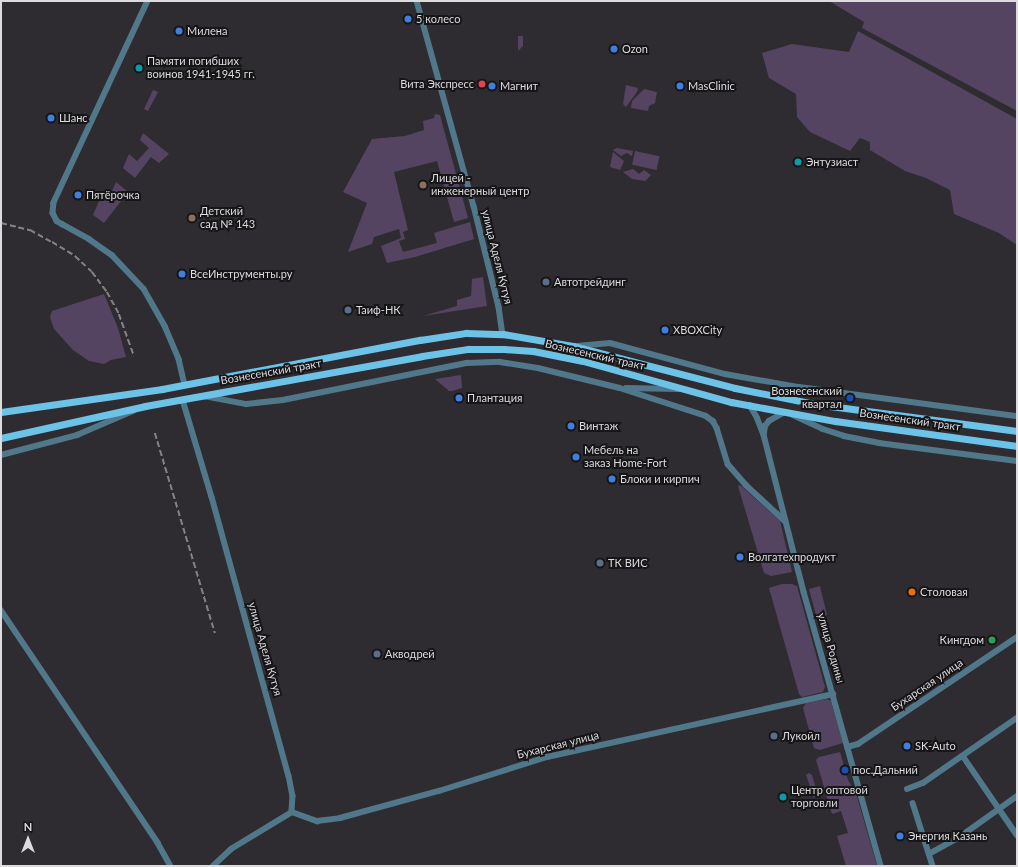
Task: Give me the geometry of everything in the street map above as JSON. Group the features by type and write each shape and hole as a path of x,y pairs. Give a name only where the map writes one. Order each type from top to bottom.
{"main road":[{"name":"Вознесенский тракт","path":"1,412 186,384 420,340 466,333 503,334 573,346 734,388 815,404 1017,431"},
{"name":"Вознесенский тракт","path":"1,438 145,406 422,356 468,349 504,349 533,351 583,361 684,389 786,412 884,428 1017,446"}],"street":[{"path":"148,1 54,203 53,212 57,221 89,239 112,255 141,285 164,322 179,359 186,384"},
{"name":"улица Аделя Кутуя","path":"417,1 474,206 499,307 503,334"},
{"path":"573,346 610,343 725,374 799,387 1017,416"},
{"path":"203,396 246,404 283,400 453,366 500,362 550,370 620,388 696,411 713,421 721,439 728,464 741,480 785,521"},
{"path":"620,388 684,389"},
{"name":"улица Аделя Кутуя","path":"183,400 212,497 289,776 293,796 292,812"},
{"name":"улица Родины","path":"750,405 757,417 764,435 785,521 881,866"},
{"path":"1,455 77,435 145,406"},
{"path":"764,435 765,426 769,421 786,412 823,429 844,436 880,443 1017,460"},
{"path":"1,610 158,843 171,866"},
{"name":"Бухарская улица","path":"847,747 858,744 1017,637"},
{"name":"Бухарская улица","path":"292,812 317,821 347,817 439,791 547,757 833,694"},
{"path":"907,789 923,783 1017,718"},
{"path":"963,756 1000,808 1017,835"},
{"path":"929,854 962,836 1017,796"},
{"path":"913,803 933,866"},
{"path":"212,866 231,849 292,812"}],"shaded area":[{"path":"829,1 1017,1 1017,111 862,28 864,22"},
{"path":"858,31 1017,119 1017,245 999,233 954,214 950,190 926,178 905,171 870,150 870,142 860,138 850,151 810,132 797,117 796,94 769,78 762,53 792,44 849,52"},
{"path":"518,36 523,36 523,46 518,51"},
{"path":"626,85 638,88 637,92 626,107 623,104"},
{"path":"644,89 657,92 655,103 649,106 648,111 631,108 632,101"},
{"path":"153,90 158,92 148,111 144,109"},
{"path":"435,114 440,115 468,218 454,222 437,161 394,172 408,230 403,232 405,239 399,241 403,252 437,243 434,233 470,222 474,239 415,257 387,263 381,246 401,238 399,229 374,237 372,244 348,252 367,203 343,192 372,139 405,136 424,130 423,121 434,118"},
{"path":"143,133 169,154 159,163 151,157 135,178 123,168 129,154 137,161 149,148 140,140"},
{"path":"617,148 633,151 632,156 627,153 621,156 613,150"},
{"path":"635,151 659,156 657,170 632,165"},
{"path":"613,152 624,161 620,170 610,167"},
{"path":"633,169 639,174 644,170 651,175 645,181 632,179 623,172"},
{"path":"116,182 128,192 104,223 93,215 103,192 110,196"},
{"path":"483,277 487,306 423,316 457,306 457,300 471,296 472,279"},
{"path":"104,294 118,328 126,357 111,360 104,364 89,361 73,350 54,329 50,317 52,311"},
{"path":"461,375 462,388 452,391 449,391 435,379"},
{"path":"740,485 780,521 792,572 771,576 764,573 738,486"},
{"path":"782,584 792,584 797,586 825,687 823,692 802,697 799,694 769,588"},
{"path":"820,586 827,615 819,617 816,615 809,589"},
{"path":"827,699 831,701 843,743 820,750 814,748 803,708 806,703"},
{"path":"840,752 848,780 856,793 877,866 846,866 837,836 848,833 841,811 832,814 816,760 819,757"},
{"path":"809,773 812,775 817,792 814,798 806,775"}],"railway":[{"path":"1,223 30,230 75,256 92,272 107,292 119,314 134,356"},
{"path":"155,433 215,633"}],"place":[{"name":"5 колесо","path":"408,19"},
{"name":"Милена","path":"179,31"},
{"name":"Ozon","path":"614,49"},
{"name":"Памяти погибших воинов 1941-1945 гг.","path":"139,68"},
{"name":"Вита Экспресс","path":"482,84"},
{"name":"Магнит","path":"492,86"},
{"name":"MasClinic","path":"680,86"},
{"name":"Шанс","path":"51,118"},
{"name":"Энтузиаст","path":"798,162"},
{"name":"Лицей - инженерный центр","path":"423,185"},
{"name":"Пятёрочка","path":"78,195"},
{"name":"Детский сад № 143","path":"192,218"},
{"name":"ВсеИнструменты.ру","path":"182,274"},
{"name":"Автотрейдинг","path":"546,282"},
{"name":"Таиф-НК","path":"348,310"},
{"name":"XBOXCity","path":"665,330"},
{"name":"Плантация","path":"459,398"},
{"name":"Вознесенский квартал","path":"850,398"},
{"name":"Винтаж","path":"571,426"},
{"name":"Мебель на заказ Home-Fort","path":"576,457"},
{"name":"Блоки и кирпич","path":"612,479"},
{"name":"Волгатехпродукт","path":"740,557"},
{"name":"ТК ВИС","path":"600,563"},
{"name":"Столовая","path":"912,592"},
{"name":"Кингдом","path":"992,640"},
{"name":"Акводрей","path":"377,654"},
{"name":"Лукойл","path":"774,736"},
{"name":"SK-Auto","path":"907,746"},
{"name":"пос.Дальний","path":"845,770"},
{"name":"Центр оптовой торговли","path":"783,797"},
{"name":"Энергия Казань","path":"900,836"}]}
